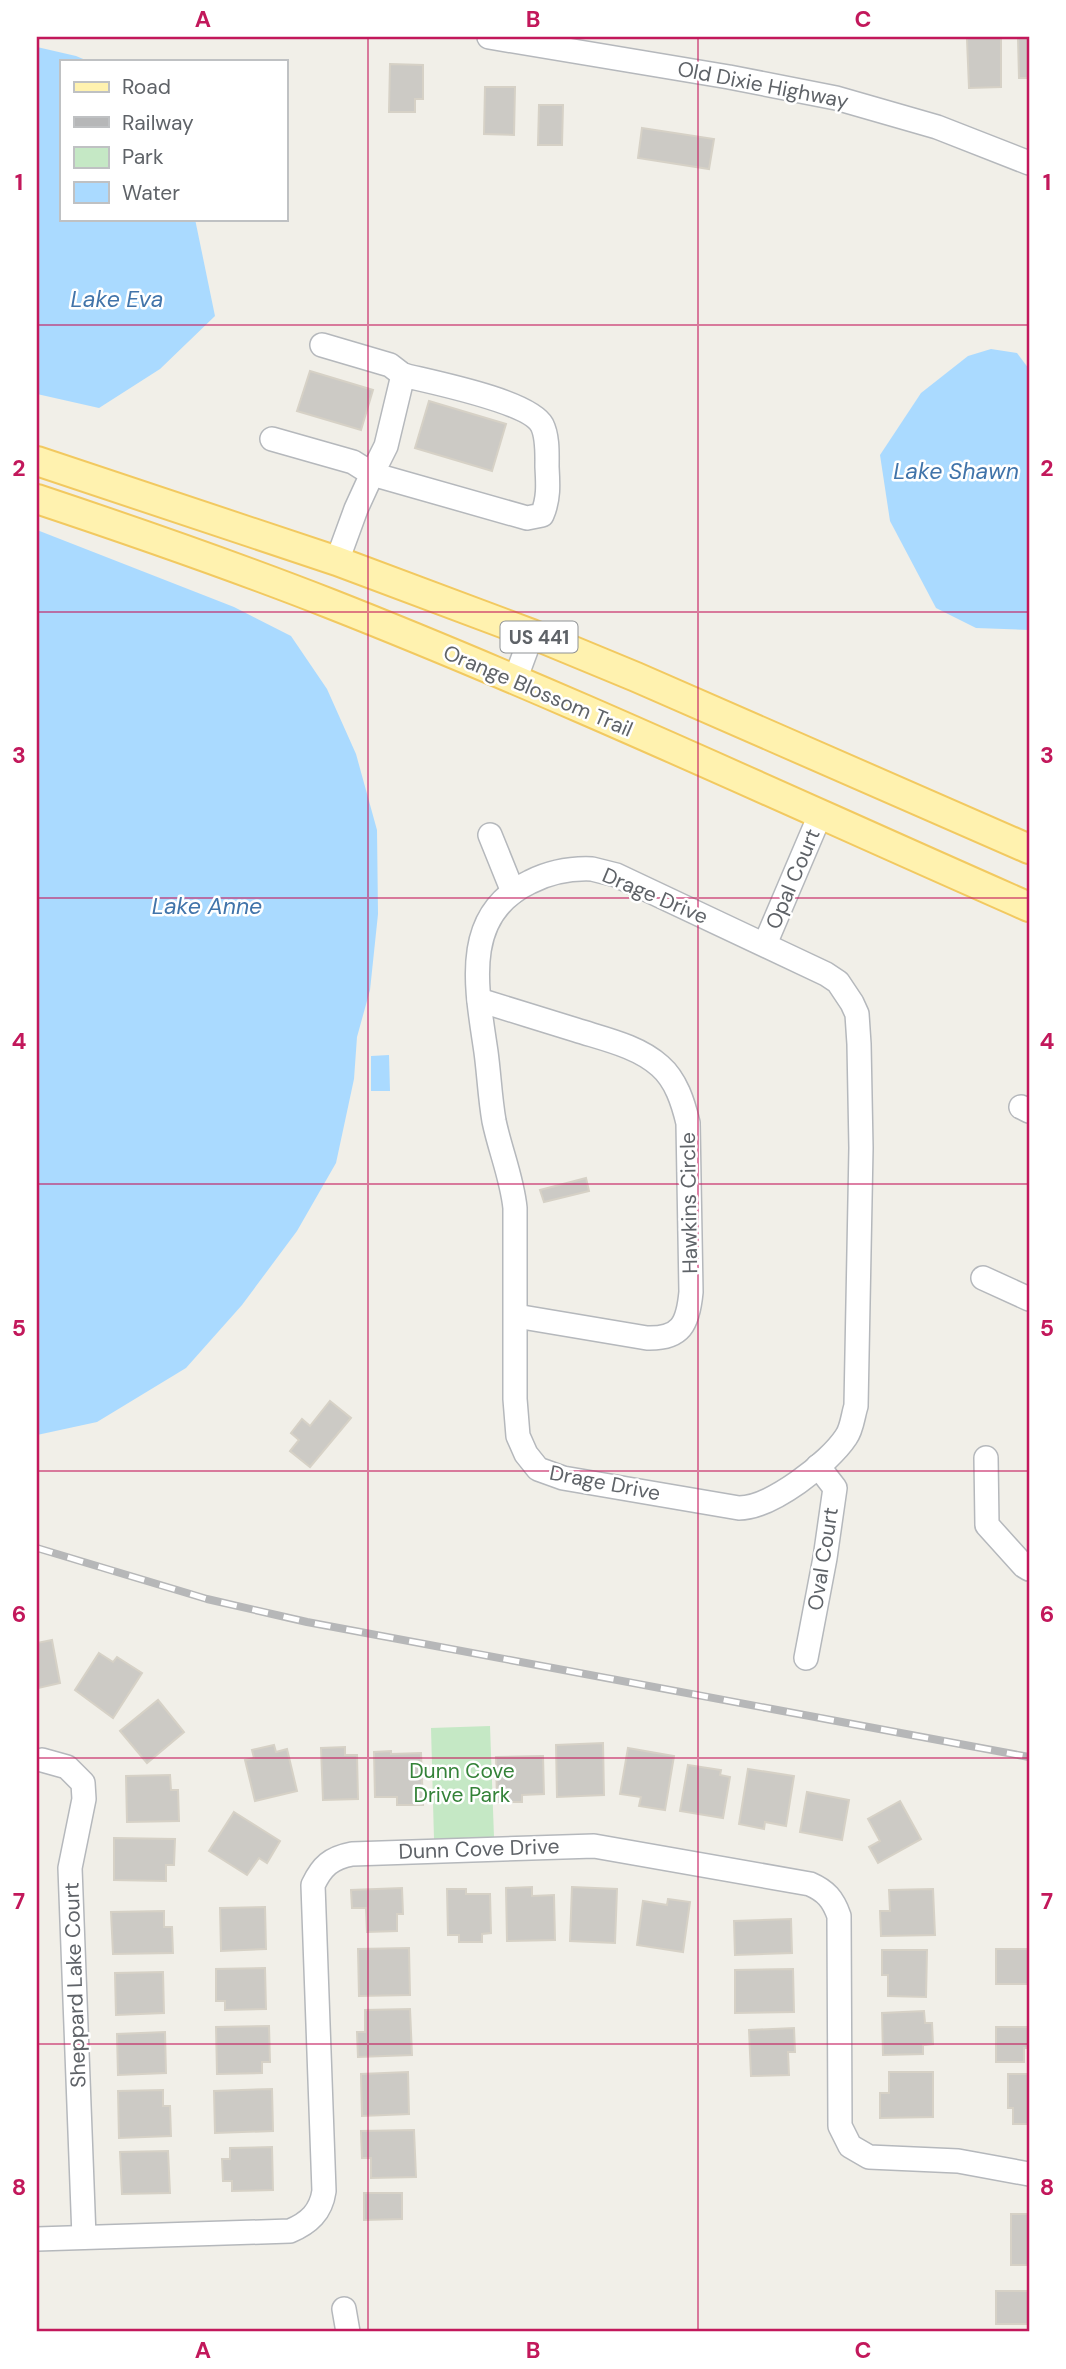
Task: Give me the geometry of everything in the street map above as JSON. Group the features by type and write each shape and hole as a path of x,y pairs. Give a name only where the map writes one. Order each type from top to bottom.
{"main road":[{"name":"US 441","path":"37,461 337,561 532,634 1029,849"},
{"name":"Orange Blossom Trail","path":"37,499 217,561 334,605 515,680 1029,907"}],"street":[{"name":"Old Dixie Highway","path":"489,37 729,77 836,99 937,127 1029,163"},
{"path":"272,439 353,462 372,474 527,518 542,515 547,502 546,438 538,420 504,401 403,375 390,365 322,345"},
{"path":"337,561 356,509 386,446 403,375"},
{"path":"515,680 532,634"},
{"name":"Opal Court","path":"765,944 820,815"},
{"path":"490,835 513,892"},
{"name":"Drage Drive","path":"581,869 616,875 826,974 846,992 857,1014 861,1148 856,1406 847,1436 818,1466 779,1495 747,1508 562,1478 542,1472 526,1454 518,1436 515,1399 514,1198 494,1120 477,966 486,926 495,911 513,892 554,872 581,869"},
{"name":"Hawkins Circle","path":"479,1000 615,1042 644,1054 669,1077 683,1104 688,1123 691,1292 688,1312 679,1330 667,1336 647,1338 516,1316"},
{"path":"983,1278 1029,1299"},
{"path":"986,1458 987,1525 1029,1569"},
{"name":"Oval Court","path":"806,1658 835,1488 818,1466"},
{"name":"Sheppard Lake Court","path":"41,1760 67,1767 83,1783 84,1799 70,1868 84,2237"},
{"name":"Dunn Cove Drive","path":"37,2239 290,2231 304,2225 315,2215 322,2204 324,2191 313,1885 327,1863 352,1854 594,1846 810,1884 821,1889 830,1896 839,1916 841,2126 850,2146 869,2157 958,2161 1029,2174"},
{"path":"344,2309 348,2332"}],"green space":[{"name":"Dunn Cove Drive Park","path":"490,1726 494,1837 434,1839 431,1728"}],"water":[{"name":"Lake Eva","path":"37,47 86,60 60,60 60,220 195,220 215,316 160,369 99,408 37,394"},
{"name":"Lake Shawn","path":"991,349 1017,353 1029,369 1029,630 976,628 936,608 890,521 880,455 921,393 968,356"},
{"name":"Lake Anne","path":"37,530 234,607 291,636 327,689 356,754 377,830 378,914 370,990 357,1037 354,1079 336,1163 297,1231 242,1305 186,1368 97,1422 37,1435"},
{"path":"389,1055 390,1091 371,1091 371,1056"}],"building":[{"path":"1001,37 1001,87 969,88 967,39"},
{"path":"1018,38 1029,38 1029,78 1019,78"},
{"path":"390,64 423,65 423,99 415,99 415,112 389,112"},
{"path":"485,87 515,87 514,135 484,134"},
{"path":"539,105 563,105 562,145 538,145"},
{"path":"642,128 714,139 709,169 638,158"},
{"path":"310,371 373,390 361,430 297,411"},
{"path":"429,401 506,424 492,471 415,448"},
{"path":"586,1178 589,1191 544,1202 540,1190"},
{"path":"330,1401 351,1418 310,1467 290,1451 299,1440 291,1433 302,1419 310,1426"},
{"path":"52,1640 60,1683 38,1688 37,1691 37,1643"},
{"path":"99,1653 113,1662 117,1657 142,1673 113,1718 75,1690"},
{"path":"158,1700 184,1732 147,1763 120,1731"},
{"path":"603,1743 604,1795 557,1797 556,1745"},
{"path":"274,1745 276,1752 287,1749 297,1791 255,1801 245,1760 254,1758 252,1750"},
{"path":"345,1747 345,1755 357,1755 358,1799 323,1800 321,1748"},
{"path":"628,1748 674,1756 665,1810 639,1806 641,1797 620,1794"},
{"path":"391,1751 391,1754 421,1753 423,1805 397,1805 397,1797 375,1797 374,1752"},
{"path":"543,1756 544,1794 522,1795 522,1802 497,1802 496,1757"},
{"path":"688,1765 721,1770 720,1775 730,1777 723,1818 680,1811"},
{"path":"748,1769 794,1776 786,1826 765,1822 764,1829 739,1824"},
{"path":"170,1775 171,1790 178,1790 179,1821 127,1822 126,1776"},
{"path":"807,1792 849,1800 842,1840 800,1832"},
{"path":"900,1801 921,1839 878,1863 869,1847 880,1841 868,1819"},
{"path":"234,1812 280,1841 267,1863 259,1858 247,1875 209,1851"},
{"path":"114,1838 175,1839 174,1865 166,1865 166,1881 114,1880"},
{"path":"532,1887 532,1896 554,1895 555,1940 507,1941 506,1888"},
{"path":"572,1887 617,1889 615,1943 570,1941"},
{"path":"402,1888 403,1914 397,1914 397,1931 367,1932 366,1908 352,1908 351,1890"},
{"path":"447,1889 466,1889 466,1894 490,1894 491,1933 482,1934 482,1942 459,1942 459,1935 448,1935"},
{"path":"933,1889 935,1935 881,1936 880,1911 890,1911 889,1890"},
{"path":"668,1899 690,1902 683,1952 637,1945 643,1901 667,1905"},
{"path":"265,1907 266,1949 221,1951 220,1908"},
{"path":"164,1911 164,1927 172,1927 173,1953 113,1954 111,1912"},
{"path":"791,1919 792,1953 735,1955 734,1921"},
{"path":"409,1948 410,1995 359,1996 358,1949"},
{"path":"996,1949 1029,1949 1029,1984 996,1984"},
{"path":"882,1950 927,1950 926,1997 888,1996 888,1975 882,1975"},
{"path":"265,1968 266,2009 225,2010 225,2001 216,2001 216,1969"},
{"path":"793,1969 794,2012 735,2013 735,1970"},
{"path":"163,1972 164,2013 116,2015 115,1973"},
{"path":"410,2009 412,2055 358,2057 357,2032 365,2032 365,2010"},
{"path":"924,2011 925,2023 932,2023 933,2044 923,2045 923,2054 883,2055 882,2013"},
{"path":"269,2026 270,2062 262,2062 262,2073 217,2074 216,2027"},
{"path":"996,2027 1029,2027 1029,2048 1024,2048 1024,2062 996,2062"},
{"path":"794,2028 795,2052 788,2052 789,2075 751,2076 749,2030"},
{"path":"165,2032 166,2073 118,2075 117,2034"},
{"path":"408,2072 409,2114 362,2116 361,2074"},
{"path":"889,2072 933,2072 933,2117 880,2118 880,2093 889,2093"},
{"path":"1008,2074 1029,2074 1029,2124 1013,2124 1013,2108 1008,2108"},
{"path":"272,2089 273,2131 215,2133 214,2091"},
{"path":"163,2090 163,2106 170,2106 171,2136 119,2138 118,2091"},
{"path":"414,2130 416,2177 371,2178 371,2158 362,2158 361,2131"},
{"path":"272,2147 273,2190 232,2191 232,2181 223,2181 222,2159 230,2159 230,2148"},
{"path":"168,2151 170,2193 122,2194 120,2152"},
{"path":"364,2193 402,2193 402,2219 364,2220"},
{"path":"1011,2214 1029,2214 1029,2265 1011,2265"},
{"path":"996,2291 1029,2291 1029,2324 996,2324"}],"railway":[{"path":"37,1548 207,1599 307,1622 1029,1757"}]}
